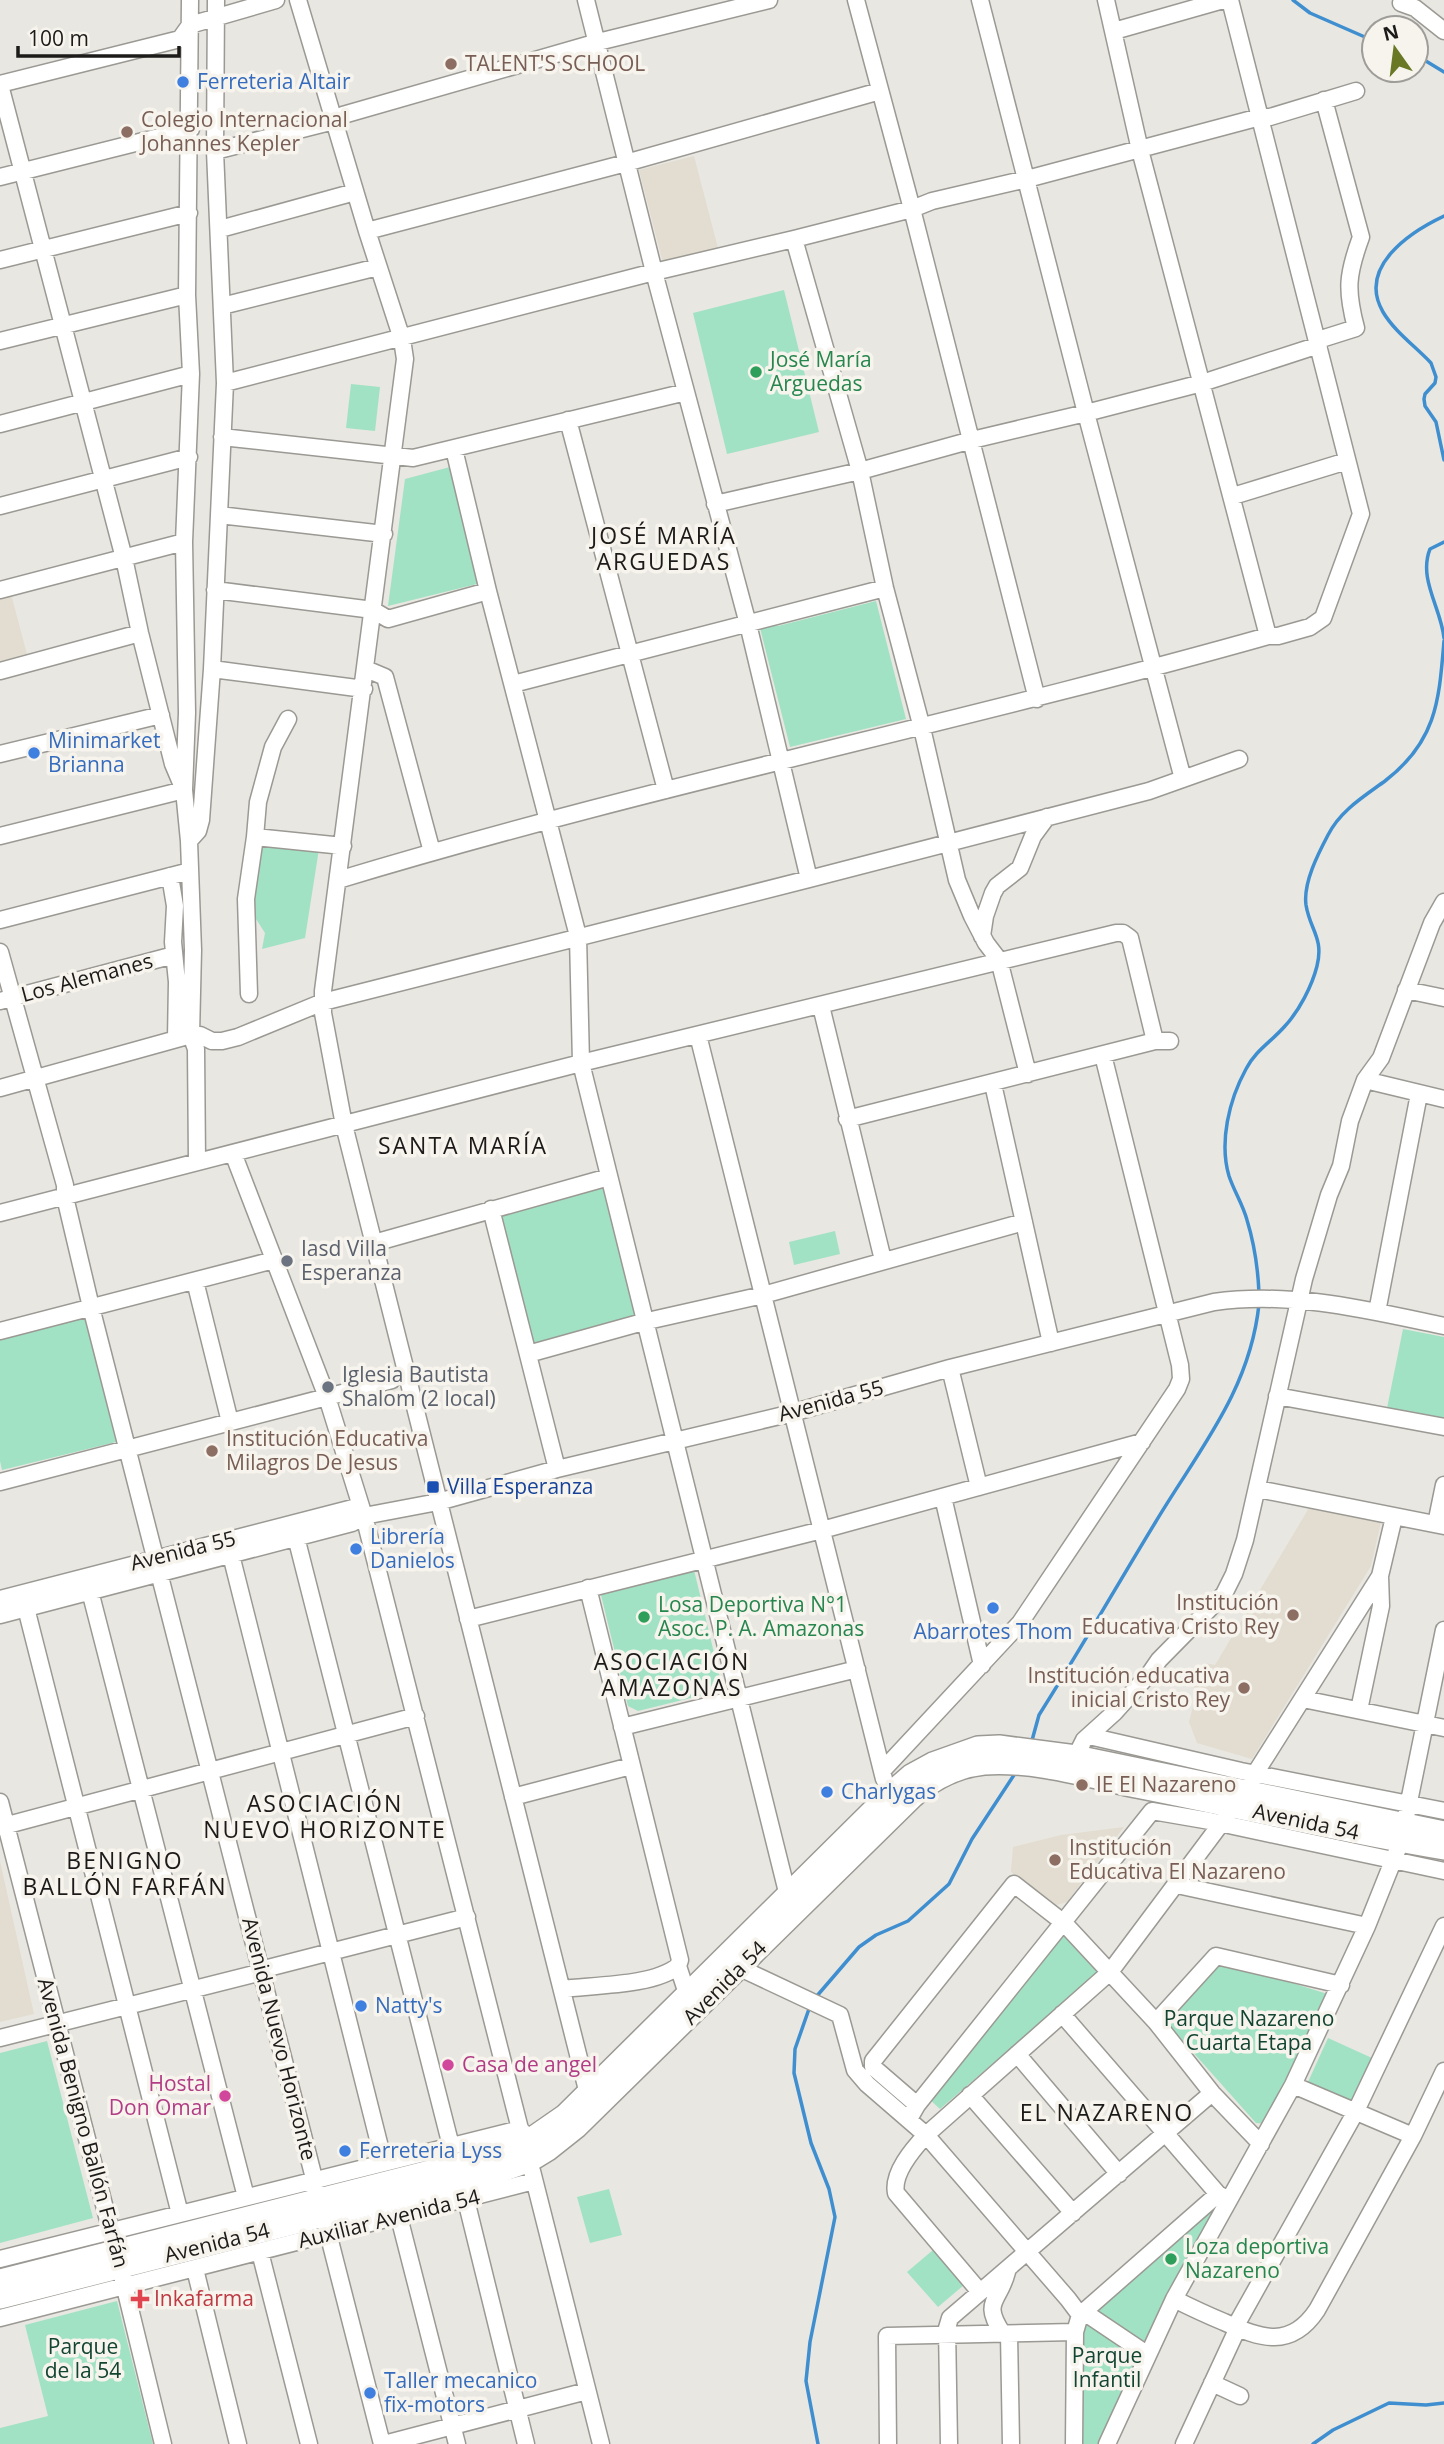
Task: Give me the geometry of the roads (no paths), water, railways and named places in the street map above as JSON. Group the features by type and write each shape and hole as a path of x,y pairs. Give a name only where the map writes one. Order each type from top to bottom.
{"main road":[{"name":"Avenida 54","path":"528,2153 554,2146 577,2127 788,1896 888,1795 922,1769 957,1753 978,1747 999,1746 1076,1756 1444,1832"},
{"name":"Avenida 54","path":"0,2280 118,2259 322,2208 502,2171 528,2153 565,2115 690,2004 740,1968 913,1797 934,1781 957,1770 985,1764 1025,1766 1244,1790"},
{"name":"Avenida 54","path":"1404,1824 1444,1849"},
{"name":"Avenida 54","path":"0,2298 118,2259"}],"street":[{"path":"183,1037 193,950 189,841 184,790 187,713 184,542 191,374 187,295 191,129 190,0"},
{"path":"189,841 198,831 201,820 212,669 225,383 215,151 216,0"},
{"path":"184,790 175,771 140,634 124,558 0,84 180,39 190,25 276,0"},
{"path":"298,0 405,359 323,1013 344,1125 588,2094"},
{"path":"586,0 654,272 748,624 809,879"},
{"path":"215,151 334,121 343,115 598,42 769,0"},
{"path":"856,0 1037,699"},
{"path":"980,0 1184,779"},
{"path":"1106,0 1140,150 1268,636"},
{"path":"1114,31 1223,0"},
{"path":"338,880 548,820 1037,699 1316,625 1330,604 1361,514 1230,0"},
{"path":"1401,3 1415,8 1444,31"},
{"path":"367,231 626,163 880,91"},
{"path":"225,383 654,272 912,209 932,201 1027,179 1260,117 1270,117 1356,91"},
{"path":"715,505 860,471 972,440 1202,383 1356,328 1349,300 1349,284 1353,258 1361,237 1324,100"},
{"path":"0,177 191,129"},
{"path":"219,229 355,192"},
{"path":"0,260 189,213"},
{"path":"794,239 860,471 885,588 922,727 957,880 982,936 999,960 1028,1074"},
{"path":"222,306 378,267"},
{"path":"0,341 187,295"},
{"path":"0,424 191,374"},
{"path":"222,437 393,455 404,459 686,392"},
{"path":"568,420 666,790"},
{"path":"454,449 578,936 581,1063 643,1322 788,1896"},
{"path":"0,506 188,457"},
{"path":"1233,496 1347,461"},
{"path":"219,515 384,534"},
{"path":"0,590 184,542"},
{"path":"513,684 885,588"},
{"path":"215,590 373,610 383,617 393,618 488,591"},
{"path":"0,671 140,634"},
{"path":"212,669 364,689"},
{"path":"366,669 385,677 432,852"},
{"path":"0,754 161,715"},
{"path":"249,994 246,899 258,802 273,747 288,719"},
{"path":"0,1088 183,1037 200,1035 212,1041 230,1039 323,1002 1149,791 1239,759"},
{"path":"0,836 184,790"},
{"path":"982,936 993,893 997,886 1020,867 1033,836 1047,817"},
{"path":"255,838 343,846"},
{"path":"0,920 190,871"},
{"path":"170,876 175,906 174,955 183,1037 197,1049 197,1161"},
{"path":"1076,1756 1084,1740 1115,1712 1159,1660 1224,1594 1234,1574 1258,1489 1307,1266 1341,1166 1350,1121 1365,1080 1381,1058 1432,923 1444,902"},
{"path":"0,1213 581,1063 999,960 1116,933 1123,933 1130,938 1163,1041 847,1119"},
{"name":"Avenida Nuevo Horizonte","path":"0,952 6,999 36,1079 65,1185 65,1197 127,1450 383,2444"},
{"name":"Los Alemanes","path":"6,999 174,955"},
{"path":"1406,990 1444,998"},
{"path":"821,1006 883,1260"},
{"path":"698,1035 888,1795"},
{"path":"883,1771 1020,1623 1177,1389 1181,1379 1180,1365 1103,1055"},
{"path":"1365,1080 1444,1099"},
{"path":"993,1083 1051,1343"},
{"path":"1377,1312 1419,1094"},
{"path":"233,1153 327,1397 364,1516 601,2444"},
{"path":"373,1242 609,1177"},
{"path":"491,1209 557,1469"},
{"path":"528,1354 643,1322 763,1295 1024,1222"},
{"path":"0,1331 274,1260"},
{"path":"195,1281 230,1422"},
{"name":"Avenida 55","path":"0,1599 158,1566 230,1555 356,1521 364,1516 438,1502 557,1469 792,1413 950,1368 1167,1312 1231,1300 1300,1299 1444,1326"},
{"path":"950,1368 979,1487"},
{"path":"0,1482 391,1380"},
{"path":"1277,1396 1444,1427"},
{"path":"468,1619 822,1530 1142,1442"},
{"path":"1258,1489 1440,1525 1444,1485"},
{"path":"943,1497 982,1665"},
{"name":"Avenida 55","path":"0,1615 90,1591 158,1566 353,1508 364,1516"},
{"path":"1359,1710 1381,1606 1380,1576 1394,1517"},
{"path":"296,1537 451,2146"},
{"path":"230,1555 384,2163"},
{"path":"979,2292 896,2193 896,2180 926,2135 1110,1972 1221,1824 1380,1576"},
{"path":"562,1989 668,1975 678,1966 680,1960 588,1588"},
{"path":"90,1591 246,2197"},
{"path":"26,1608 180,2214"},
{"path":"1107,2444 1224,2197 1261,2144 1293,2085 1367,1926 1393,1862 1404,1824 1423,1724 1441,1663 1444,1630"},
{"path":"622,1727 857,1669"},
{"path":"1303,1699 1444,1728"},
{"path":"3,1826 416,1716"},
{"path":"1089,1736 1244,1790 1404,1824 1444,1811"},
{"path":"513,1797 631,1766"},
{"name":"Avenida Benigno Ballón Farfán","path":"0,1802 3,1826 118,2259 163,2444"},
{"path":"913,2112 1152,1811 1444,1871"},
{"path":"1148,2355 1082,2314 926,2135 913,2112 873,2067 873,2061 1014,1884 1064,1923 1101,1966 1110,1972 1156,2022 1212,2093 1261,2144"},
{"path":"1177,1885 1367,1926"},
{"path":"0,2038 467,1917"},
{"path":"1184,2444 1235,2334 1235,2327 1355,2113 1444,1926"},
{"path":"1156,2022 1216,1956 1341,1985"},
{"path":"678,1966 690,2004"},
{"path":"740,1968 840,2015 855,2070 867,2084 913,2112"},
{"path":"1062,2014 1224,2197"},
{"path":"1017,2054 1119,2174"},
{"path":"1174,2299 1252,2335 1270,2338 1295,2332 1308,2323 1413,2136 1444,2071"},
{"path":"1293,2085 1413,2136"},
{"path":"949,2444 947,2323 950,2318 1212,2093"},
{"path":"970,2095 1073,2213"},
{"path":"0,2259 118,2259 180,2214 246,2197 322,2208 384,2163 451,2146 528,2153"},
{"name":"Auxiliar Avenida 54","path":"0,2318 118,2259 195,2269 260,2252 322,2208 399,2217 466,2200 528,2153"},
{"path":"1074,2444 1075,2332 1082,2314 1224,2197"},
{"path":"466,2200 526,2444"},
{"path":"399,2217 457,2444"},
{"path":"260,2252 309,2444"},
{"path":"195,2269 238,2444"},
{"path":"1007,2269 992,2307 993,2320 1006,2334 1011,2444"},
{"path":"888,2444 887,2336 1075,2332"},
{"path":"1212,2384 1240,2396"},
{"path":"383,2444 587,2391"}],"waterway":[{"path":"1293,0 1310,13 1360,35"},
{"path":"1430,64 1444,72"},
{"path":"1444,216 1416,231 1391,253 1377,280 1377,296 1383,312 1393,326 1431,363 1436,377 1435,383 1424,399 1425,406 1436,422 1444,460"},
{"path":"1444,542 1430,549 1427,560 1428,582 1444,638"},
{"path":"1259,1293 1249,1229 1226,1163 1227,1121 1240,1081 1250,1063 1295,1013 1315,974 1319,948 1308,914 1306,896 1316,860 1339,819 1402,766 1425,735 1437,701 1444,641"},
{"path":"1031,1744 1039,1715 1220,1419 1245,1365 1259,1304"},
{"path":"816,1997 859,1947 876,1935 908,1921 949,1884 972,1839 1016,1772"},
{"path":"810,2006 795,2049 794,2073 811,2143 829,2189 835,2217 810,2342 806,2381 818,2444"},
{"path":"1313,2444 1333,2430 1389,2403 1444,2403"}],"place":[{"name":"TALENT'S SCHOOL","path":"451,64"},
{"name":"Ferreteria Altair","path":"183,82"},
{"name":"Colegio Internacional Johannes Kepler","path":"127,132"},
{"name":"José María Arguedas","path":"756,372"},
{"name":"Minimarket Brianna","path":"34,753"},
{"name":"Iasd Villa Esperanza","path":"287,1261"},
{"name":"Iglesia Bautista Shalom (2 local)","path":"328,1387"},
{"name":"Institución Educativa Milagros De Jesus","path":"212,1451"},
{"name":"Villa Esperanza","path":"433,1487"},
{"name":"Librería Danielos","path":"356,1549"},
{"name":"Abarrotes Thom","path":"993,1608"},
{"name":"Institución Educativa Cristo Rey","path":"1293,1615"},
{"name":"Losa Deportiva N°1 Asoc. P. A. Amazonas","path":"644,1617"},
{"name":"Institución educativa inicial Cristo Rey","path":"1244,1688"},
{"name":"IE El Nazareno","path":"1082,1785"},
{"name":"Charlygas","path":"827,1792"},
{"name":"Institución Educativa El Nazareno","path":"1055,1860"},
{"name":"Natty's","path":"361,2006"},
{"name":"Casa de angel","path":"448,2065"},
{"name":"Hostal Don Omar","path":"225,2096"},
{"name":"Ferreteria Lyss","path":"345,2151"},
{"name":"Loza deportiva Nazareno","path":"1171,2259"},
{"name":"Inkafarma","path":"140,2299"},
{"name":"Taller mecanico fix-motors","path":"370,2393"}],"district":[{"name":"JOSÉ MARÍA ARGUEDAS","path":"664,549"},
{"name":"SANTA MARÍA","path":"463,1146"},
{"name":"ASOCIACIÓN AMAZONAS","path":"672,1675"},
{"name":"ASOCIACIÓN NUEVO HORIZONTE","path":"325,1817"},
{"name":"BENIGNO BALLÓN FARFÁN","path":"125,1874"},
{"name":"EL NAZARENO","path":"1107,2113"}],"park label":[{"name":"Parque Nazareno Cuarta Etapa","path":"1249,2031"},
{"name":"Parque de la 54","path":"83,2359"},
{"name":"Parque Infantil","path":"1107,2368"}]}
